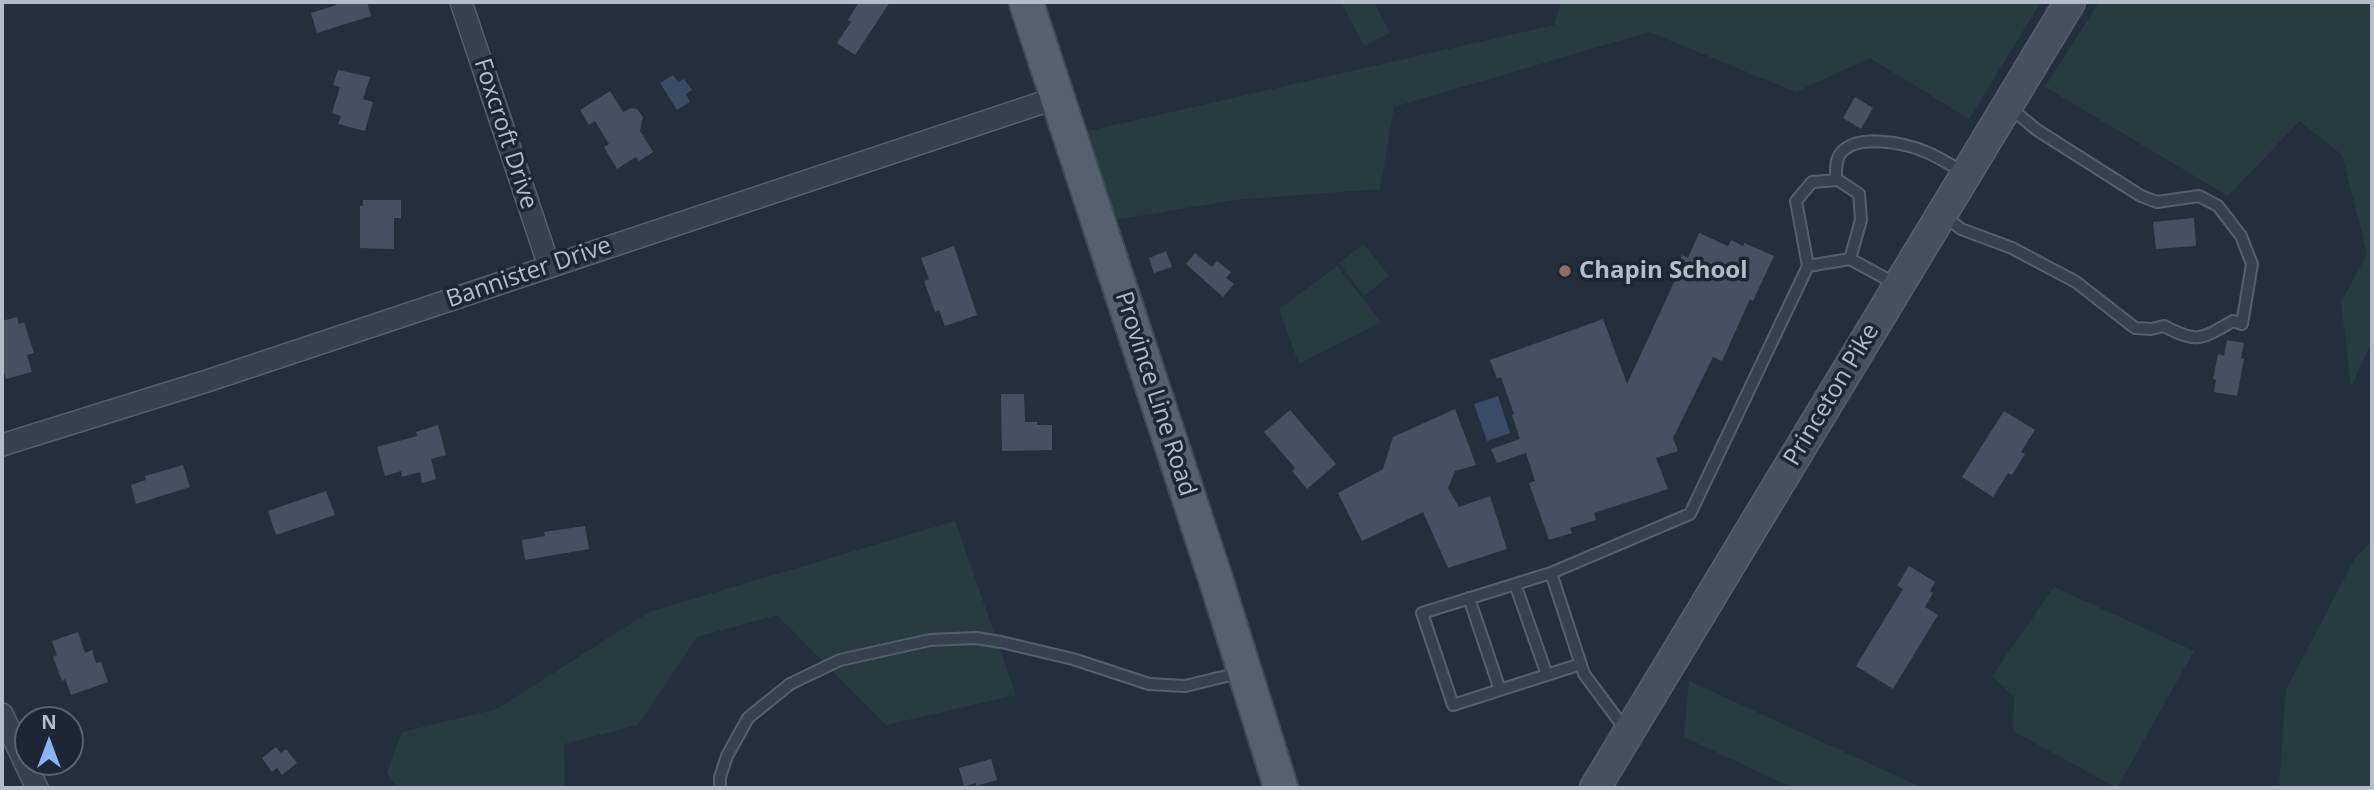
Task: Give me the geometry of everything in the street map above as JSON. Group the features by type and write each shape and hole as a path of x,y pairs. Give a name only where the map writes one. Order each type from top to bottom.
{"main road":[{"name":"Province Line Road","path":"1026,2 1281,788"},
{"name":"Princeton Pike","path":"1595,788 2070,2"}],"street":[{"name":"Foxcroft Drive","path":"461,2 549,266"},
{"name":"Bannister Drive","path":"2,445 207,381 1056,98"},
{"path":"2,714 7,741 37,788"}],"lane":[{"path":"1942,214 1961,229 2012,248 2076,282 2135,328 2164,326 2186,338 2205,337 2233,321 2242,324 2252,264 2241,236 2218,206 2199,196 2157,202 2141,196 2037,130 2007,106"},
{"path":"1836,180 1836,162 1841,152 1858,143 1883,141 1926,152 1966,174"},
{"path":"1581,664 1452,705 1422,613 1551,573 1690,514 1808,266 1796,201 1812,182 1836,180 1858,194 1861,220 1850,259"},
{"path":"1808,266 1850,259 1898,286"},
{"path":"1551,573 1584,674 1628,733"},
{"path":"1515,584 1547,675"},
{"path":"1469,598 1500,690"},
{"path":"720,788 720,776 727,756 748,719 790,684 840,660 930,640 976,638 1073,659 1149,684 1185,686 1245,671"}],"green space":[{"path":"1341,2 1374,2 1390,33 1364,46"},
{"path":"1561,2 2041,2 1969,119 1870,58 1796,92 1649,32 1394,107 1380,189 1234,200 1115,220 1088,131 1554,25"},
{"path":"2099,2 2372,2 2372,341 2351,387 2341,302 2367,254 2342,155 2300,121 2228,196 2045,87"},
{"path":"1364,244 1389,276 1364,296 1339,263"},
{"path":"1337,266 1381,322 1299,364 1279,309"},
{"path":"955,521 1016,695 886,725 777,615 697,637 638,725 564,744 565,788 397,788 387,773 402,732 497,709 649,612"},
{"path":"2372,541 2372,788 2279,788 2286,690 2355,558"},
{"path":"2054,587 2194,651 2117,788 2013,731 2014,697 1992,676"},
{"path":"1689,681 1923,788 1793,788 1684,737"}],"water":[{"path":"673,75 678,82 684,79 692,90 686,94 690,102 677,110 660,83"},
{"path":"1498,396 1510,433 1487,441 1474,404"}],"building":[{"path":"335,2 367,2 371,16 317,33 311,13 336,5"},
{"path":"859,2 890,2 855,55 837,43 851,22 848,20"},
{"path":"338,70 370,77 363,99 373,102 365,131 338,124 341,116 332,113 340,87 333,85"},
{"path":"610,91 623,112 631,108 637,109 643,117 640,131 653,152 639,161 636,157 617,169 604,147 609,144 595,121 589,125 580,110"},
{"path":"1855,97 1873,108 1861,129 1843,118"},
{"path":"363,200 401,200 401,218 394,218 394,249 360,248 360,206 363,206"},
{"path":"2194,218 2196,246 2156,249 2153,222"},
{"path":"1699,233 1728,246 1731,240 1774,256 1753,301 1750,299 1722,361 1713,357 1673,438 1678,451 1656,458 1668,489 1594,513 1596,520 1570,528 1572,533 1549,540 1529,483 1535,481 1526,453 1497,463 1491,449 1520,439 1501,377 1497,379 1490,360 1603,319 1627,384 1676,278 1672,276 1682,255 1688,258"},
{"path":"954,246 977,315 945,326 939,310 935,312 924,281 929,279 921,258"},
{"path":"1166,251 1172,267 1154,273 1149,258"},
{"path":"1195,253 1212,267 1217,261 1231,272 1226,278 1234,284 1223,297 1186,264"},
{"path":"17,317 19,324 24,322 34,353 27,355 32,372 6,379 2,365 2,321"},
{"path":"2227,340 2244,343 2237,396 2214,392 2216,380 2213,379 2218,354 2224,356"},
{"path":"1001,394 1024,394 1025,422 1052,425 1052,450 1002,451"},
{"path":"1455,409 1476,465 1455,471 1448,488 1459,507 1490,496 1507,549 1448,568 1423,512 1362,541 1338,493 1383,469 1393,437"},
{"path":"1290,410 1336,464 1307,489 1292,471 1295,468 1264,432"},
{"path":"2004,411 2035,430 2021,452 2025,454 2012,475 2008,473 1993,497 1962,477"},
{"path":"438,425 446,455 431,459 436,479 422,483 420,472 402,477 401,471 385,476 377,447 417,436 416,432"},
{"path":"183,465 190,487 136,504 131,485 146,480 145,476"},
{"path":"326,491 335,515 276,535 268,511"},
{"path":"585,526 589,549 525,560 522,540 545,536 544,532"},
{"path":"1909,566 1935,582 1930,591 1933,593 1925,607 1938,615 1893,689 1856,666 1903,589 1897,586"},
{"path":"78,632 85,653 92,650 96,663 101,662 108,682 71,695 65,679 62,681 53,657 57,655 52,641"},
{"path":"276,747 281,753 286,749 297,763 282,775 277,768 272,772 262,758"},
{"path":"991,759 997,780 976,786 976,783 964,786 959,768"}],"place":[{"name":"Chapin School","path":"1565,271"}]}
